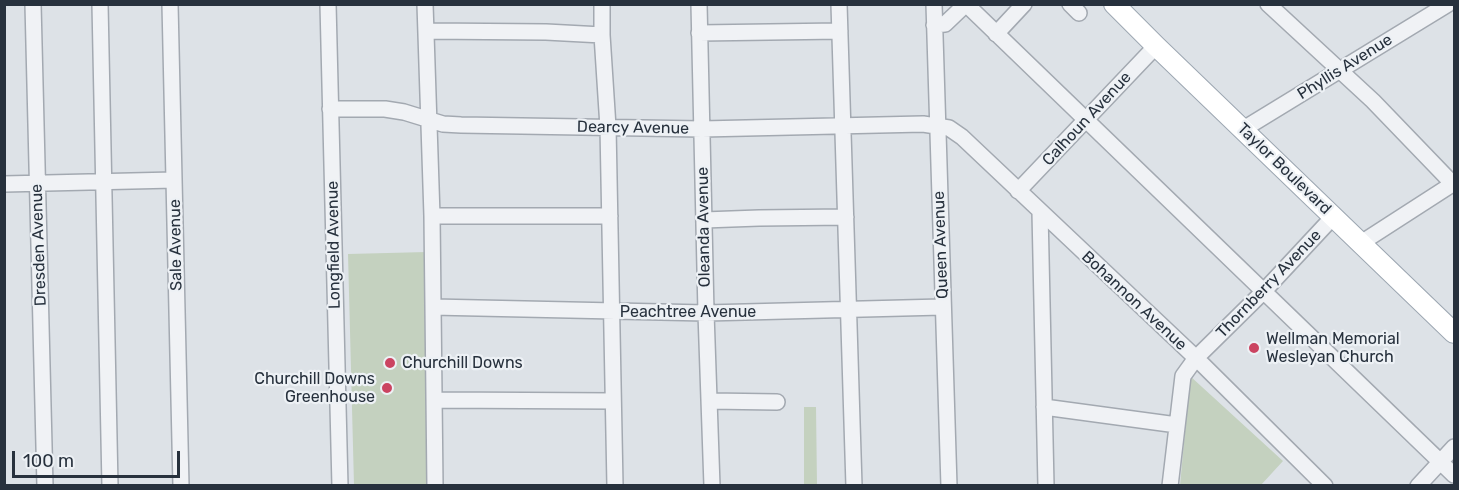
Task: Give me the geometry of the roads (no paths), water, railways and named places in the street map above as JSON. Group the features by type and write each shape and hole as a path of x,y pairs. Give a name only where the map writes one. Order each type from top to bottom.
{"main road":[{"name":"Taylor Boulevard","path":"1114,4 1242,130 1455,333"}],"street":[{"name":"Dresden Avenue","path":"33,4 45,486"},
{"path":"100,4 110,486"},
{"name":"Sale Avenue","path":"170,4 181,486"},
{"name":"Longfield Avenue","path":"328,4 340,486"},
{"path":"425,4 432,216 435,486"},
{"path":"602,4 608,127 615,486"},
{"name":"Oleanda Avenue","path":"699,4 712,486"},
{"path":"839,4 854,486"},
{"name":"Queen Avenue","path":"934,4 948,486"},
{"path":"934,25 945,24 966,4 1455,475"},
{"path":"996,34 1024,4"},
{"name":"Phyllis Avenue","path":"1242,130 1448,4"},
{"path":"1274,6 1339,71 1373,101 1454,184 1361,243"},
{"path":"427,31 602,35"},
{"path":"699,33 840,31"},
{"name":"Calhoun Avenue","path":"1018,191 1156,46"},
{"name":"Dearcy Avenue","path":"330,109 385,109 404,112 443,124 461,125 702,129 923,124 937,126"},
{"name":"Bohannon Avenue","path":"937,126 950,128 962,137 1196,358 1325,486"},
{"path":"4,184 174,180"},
{"path":"1040,212 1046,486"},
{"path":"432,216 610,216"},
{"path":"704,220 846,217"},
{"name":"Thornberry Avenue","path":"1170,486 1183,376 1196,358 1334,217"},
{"name":"Peachtree Avenue","path":"433,307 706,313 942,307"},
{"path":"435,400 614,401"},
{"path":"710,401 777,402"},
{"path":"1044,406 1177,425"},
{"path":"1418,486 1455,447"}],"place":[{"name":"Wellman Memorial Wesleyan Church","path":"1254,348"},
{"name":"Churchill Downs","path":"390,363"},
{"name":"Churchill Downs Greenhouse","path":"387,388"}]}
